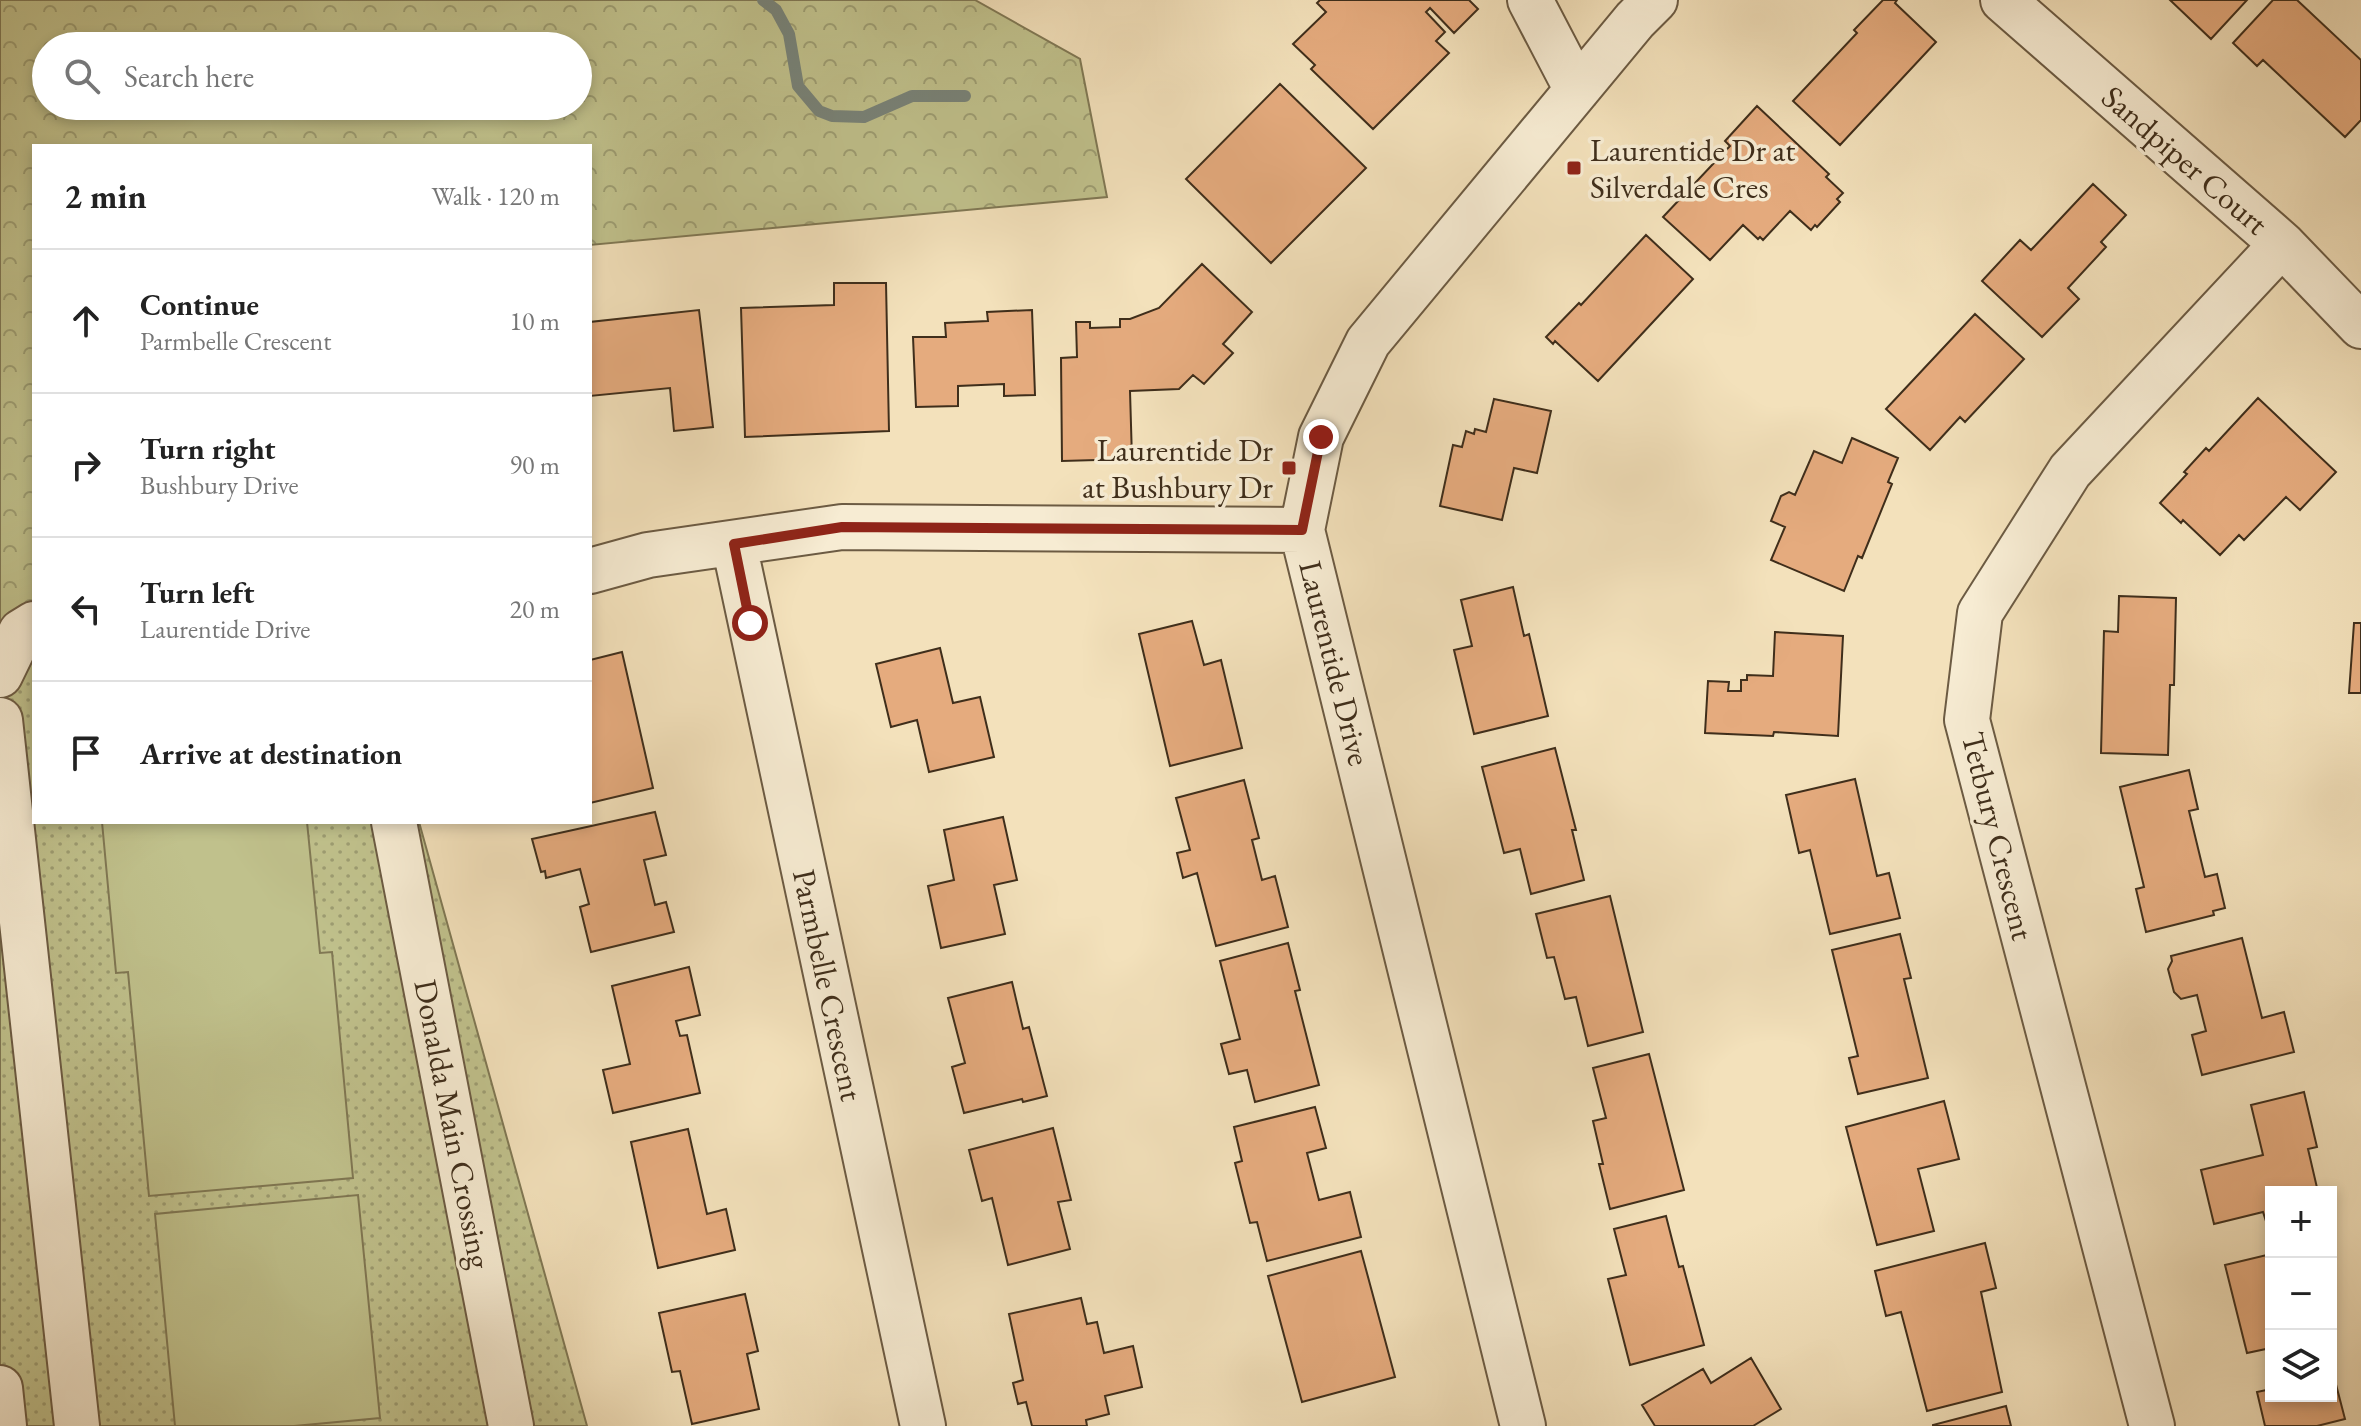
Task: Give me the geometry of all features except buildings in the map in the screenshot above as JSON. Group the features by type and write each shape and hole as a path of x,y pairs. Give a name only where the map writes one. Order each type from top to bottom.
{"street":[{"path":"1530,0 1577,90"},
{"name":"Sandpiper Court","path":"2003,0 2282,244 2361,326"},
{"name":"Laurentide Drive","path":"1523,1426 1302,530 1321,437 1368,342 1577,90 1638,7"},
{"name":"Tetbury Crescent","path":"2152,1426 1967,720 1980,613 2070,471 2282,244"},
{"path":"592,570 648,555 842,527 1302,530"},
{"name":"Parmbelle Crescent","path":"734,544 923,1426"},
{"path":"0,675 21,632 32,625"},
{"path":"0,720 77,1426"},
{"name":"Donalda Main Crossing","path":"394,824 511,1426"},
{"path":"0,1388 4,1426"}],"green space":[{"path":"0,0 975,0 1080,59 1107,197 592,245 592,144 32,144 32,630 0,635"},
{"path":"32,630 32,824 420,824 587,1426 0,1426 0,635"},
{"path":"102,824 307,824 320,953 332,952 353,1178 149,1196 128,972 116,973"},
{"path":"358,1195 380,1418 294,1426 175,1426 155,1214"}],"waterway":[{"path":"763,0 776,10 789,34 798,86 819,111 832,116 864,117 912,96 965,96"}],"place":[{"name":"Laurentide Dr at Silverdale Cres","path":"1574,168"},
{"name":"Laurentide Dr at Bushbury Dr","path":"1289,468"}],"route":[{"path":"750,623 734,544 842,527 1302,530 1321,437"}]}
